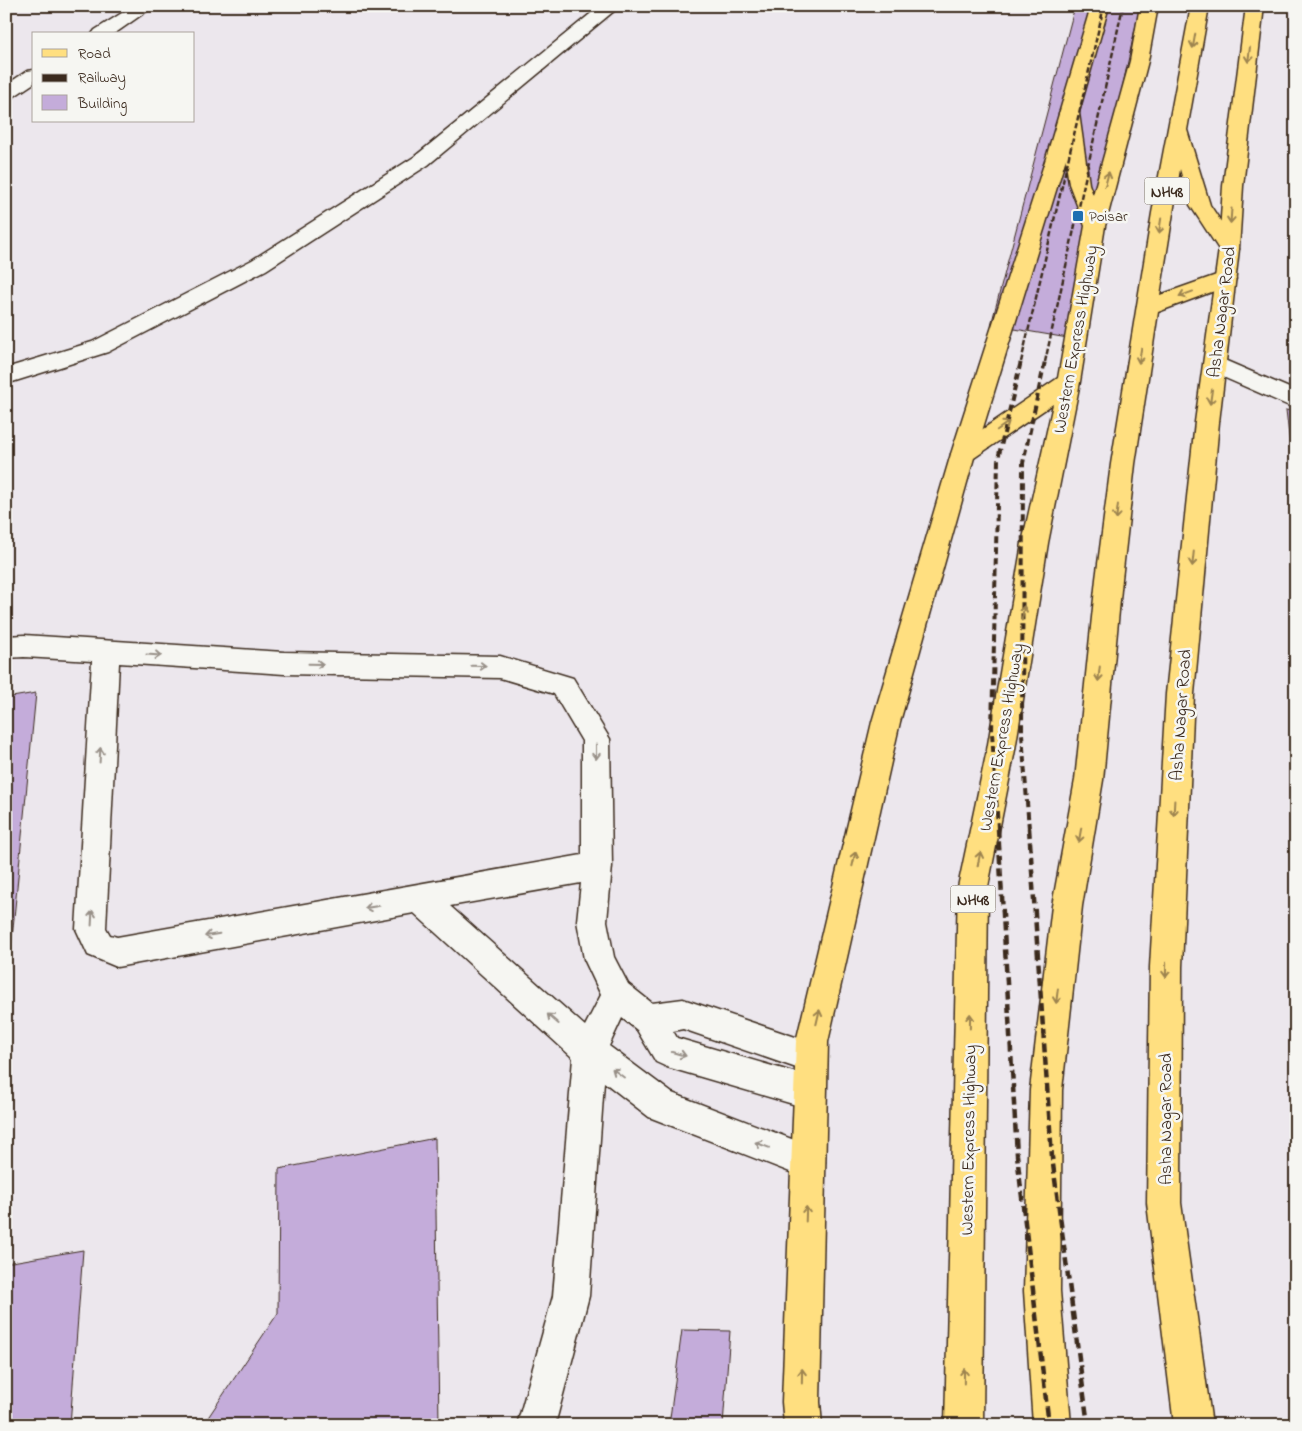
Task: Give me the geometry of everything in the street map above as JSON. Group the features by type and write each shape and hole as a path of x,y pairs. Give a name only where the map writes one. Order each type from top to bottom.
{"main road":[{"path":"802,1425 801,1402 812,1042 886,722 963,454 1069,113 1100,6"},
{"name":"Western Express Highway","path":"964,1425 973,887 1001,750 1035,543 1070,382 1095,226 1139,61 1149,6"},
{"name":"NH48","path":"1052,1425 1042,1291 1046,1090 1068,906 1089,780 1109,579 1122,474 1147,308 1200,6"},
{"name":"Asha Nagar Road","path":"1193,1425 1164,1203 1166,967 1180,694 1207,422 1226,279 1233,186 1255,6"},
{"path":"1069,113 1079,184 1095,226"},
{"path":"1179,128 1200,205 1229,249"},
{"path":"1147,308 1226,279"},
{"path":"963,454 1070,382"}],"street":[{"path":"104,32 145,6"},
{"path":"6,376 100,347 259,265 421,161 611,6"},
{"path":"6,92 32,77"},
{"path":"1215,364 1296,401"},
{"path":"6,647 24,646 284,663 500,667 563,686 596,738 597,866 592,921 599,959 617,995 648,1019 667,1051 810,1093"},
{"path":"106,652 91,929 100,946 117,952 597,866"},
{"path":"420,899 590,1051 661,1105 808,1162"},
{"path":"536,1425 571,1296 590,1051 617,995"},
{"path":"648,1019 683,1014 811,1057"}],"building":[{"path":"1075,6 1140,6 1068,338 991,325"},
{"path":"1286,410 1296,412 1296,453 1291,453"},
{"path":"36,693 9,969 6,970 6,698"},
{"path":"435,1138 439,1425 203,1425 278,1313 279,1169"},
{"path":"83,1250 70,1425 6,1425 6,1263"},
{"path":"682,1330 730,1331 723,1425 669,1425"}],"railway":[{"path":"1021,362 1104,6"},
{"path":"1045,362 1123,6"},
{"path":"998,829 992,732 998,459 1021,361"},
{"path":"1029,829 1022,734 1023,463 1045,361"},
{"path":"998,828 1017,1155 1049,1425"},
{"path":"1029,828 1052,1157 1088,1425"}],"place":[{"name":"Poisar","path":"1078,216"}]}
